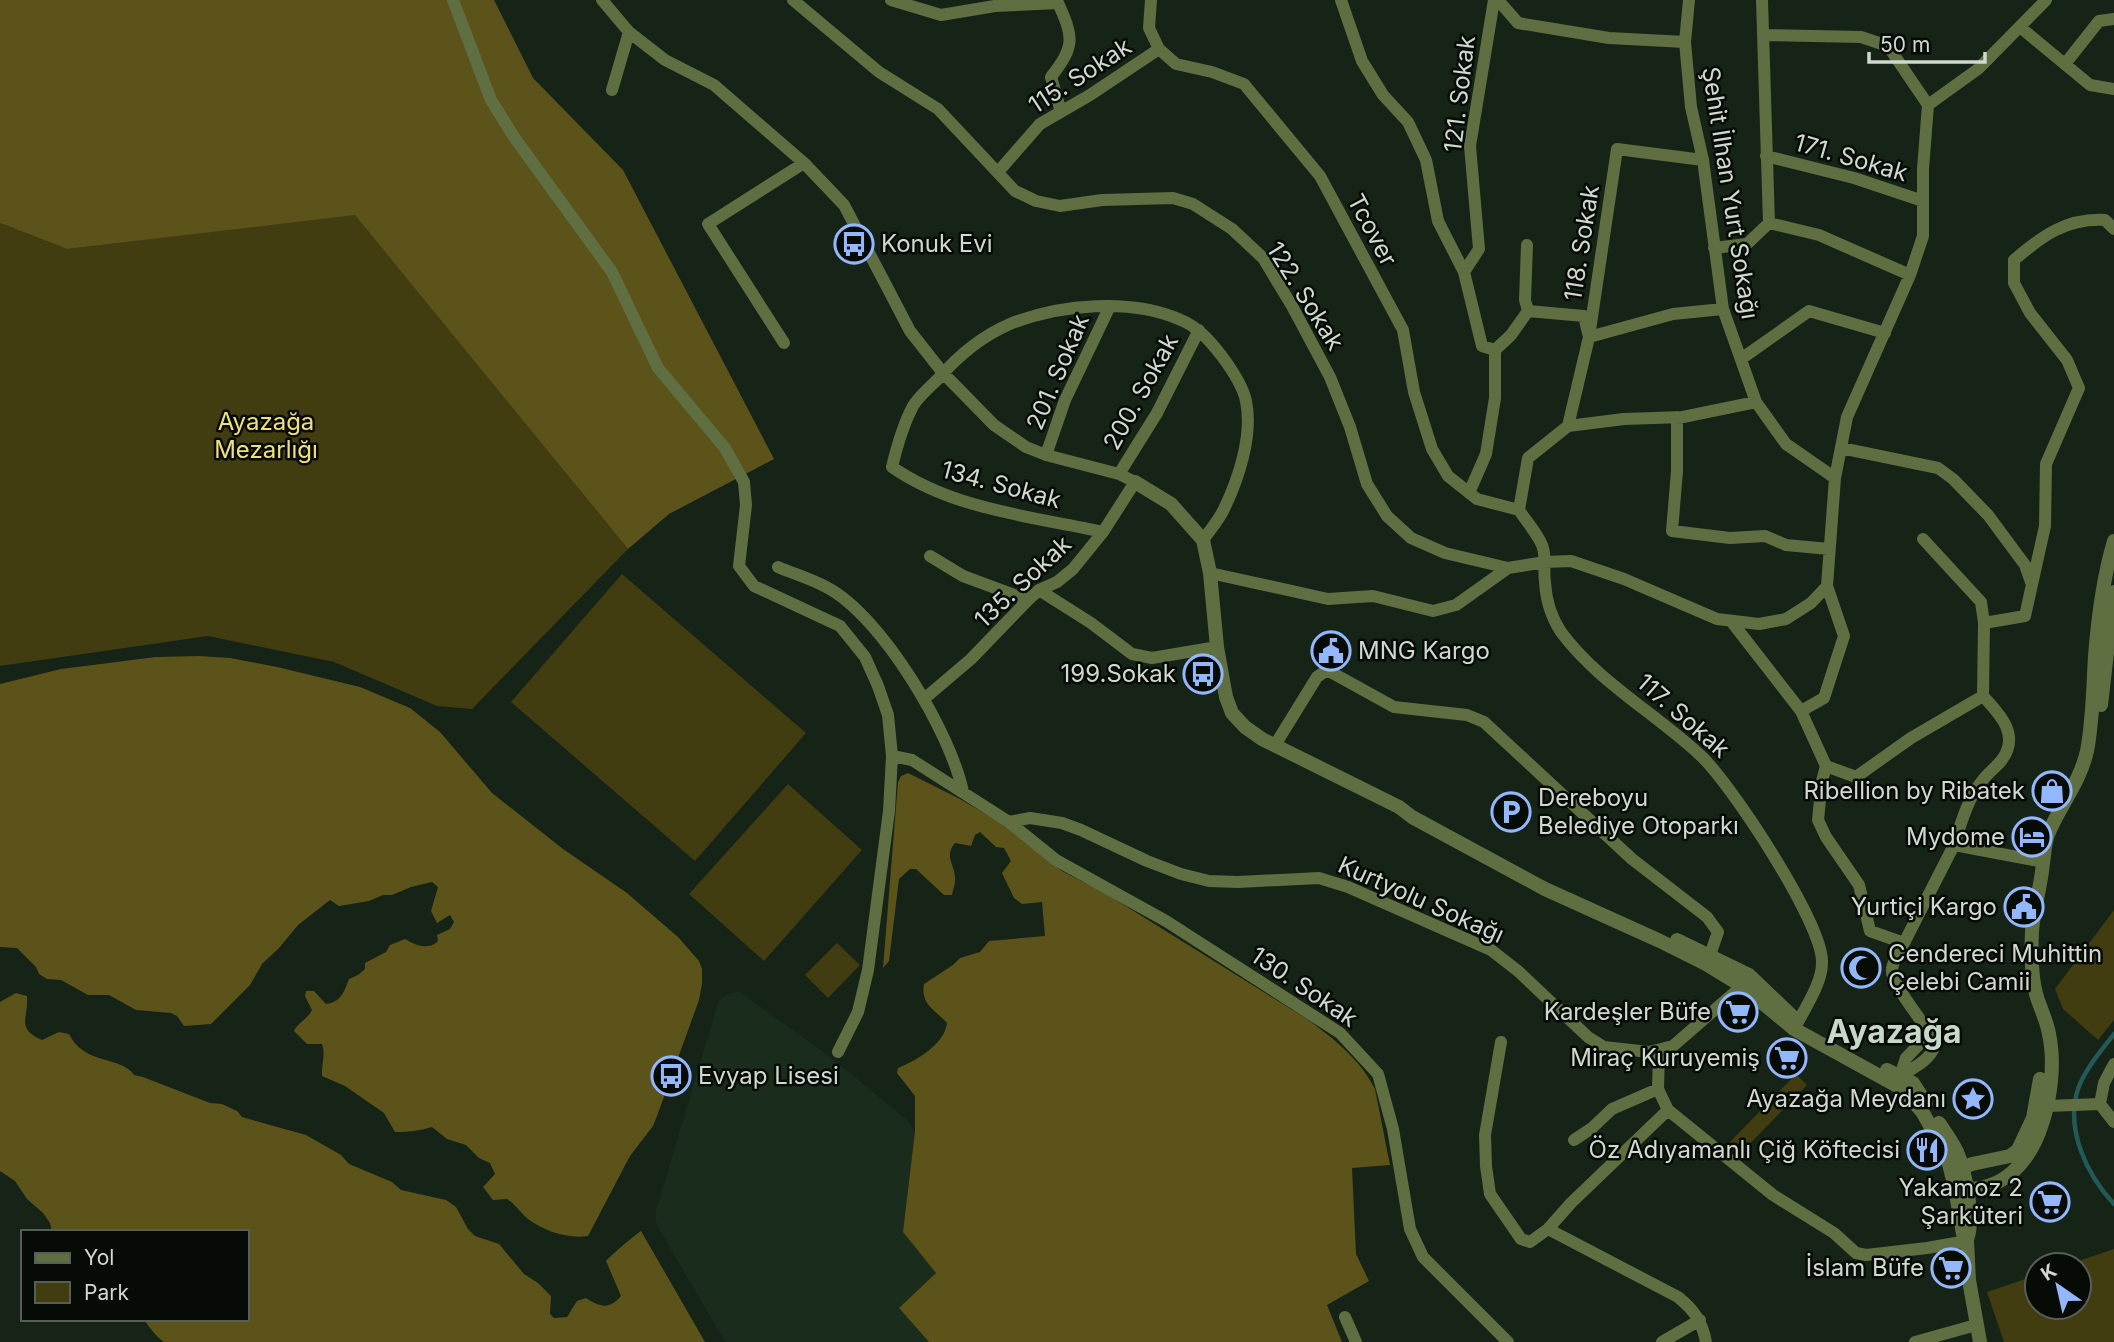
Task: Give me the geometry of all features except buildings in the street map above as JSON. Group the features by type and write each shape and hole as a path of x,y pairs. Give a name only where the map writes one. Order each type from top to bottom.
{"street":[{"path":"453,0 491,100 528,158 612,272 658,368 725,448 744,482 746,505 739,566 754,586 840,626 865,657 888,715 892,755 889,811 868,970 858,1012 838,1052"},
{"path":"602,0 629,32 665,60 714,85 804,163 844,205 910,331 943,373 994,425 1026,447 1046,456 1119,474 1135,482 1171,504 1203,540 1210,573 1217,647 1226,697 1232,713 1245,727 1275,745 1454,835 1545,889 1708,960 1746,981 1796,1025 1897,1080 1923,1113 1957,1169 1971,1226 1967,1240 1969,1280 1980,1342"},
{"name":"122. Sokak","path":"793,0 879,72 938,109 1015,191 1036,201 1060,206 1102,200 1173,198 1193,204 1232,229 1263,258 1330,377 1350,427 1367,484 1387,516 1411,538 1445,554 1508,568"},
{"path":"891,0 941,15 995,6 1058,3 1070,31 1066,57 1051,77 1061,112"},
{"path":"1152,0 1149,28 1159,49"},
{"path":"1341,0 1362,61 1383,95 1408,122 1426,160 1438,221 1464,272 1482,346 1495,350"},
{"name":"121. Sokak","path":"1464,272 1479,249 1469,146 1496,0"},
{"name":"Şehit İlhan Yurt Sokağı","path":"1496,0 1518,23 1609,38 1685,42"},
{"path":"1714,248 1747,244 1769,223 1762,0"},
{"path":"1928,106 1978,69 2046,0"},
{"name":"Şehit İlhan Yurt Sokağı","path":"1687,1 1685,42 1691,107 1703,160 1723,309 1756,402 1786,444 1835,478"},
{"path":"2065,64 2099,20 2114,19"},
{"path":"2020,27 2090,85 2114,89"},
{"path":"612,90 629,32"},
{"path":"1765,35 1861,37 1888,46 1928,106 1923,236 1910,275 1846,417 1835,478 1827,586 1843,636 1824,698 1801,711"},
{"name":"115. Sokak","path":"998,172 1040,124 1090,95 1159,49"},
{"name":"Tcover","path":"1159,49 1176,64 1244,83 1320,176 1404,330 1414,392 1432,449 1448,476 1477,499 1518,510"},
{"name":"118. Sokak","path":"1568,426 1588,337 1617,149 1703,160"},
{"name":"171. Sokak","path":"1766,156 1854,178 1923,201"},
{"path":"784,343 708,224 804,163"},
{"path":"1984,623 2025,616 2045,526 2046,464 2078,388 2067,360 2031,313 2014,283 2014,260 2042,236 2084,219 2105,220 2114,229"},
{"path":"1769,223 1819,235 1910,275"},
{"path":"1527,245 1525,300 1528,311"},
{"path":"943,373 970,349 1010,324 1044,314 1110,306 1151,310 1182,320 1199,330 1229,366 1246,399 1248,428 1236,480 1223,511 1203,540"},
{"name":"201. Sokak","path":"1046,456 1065,400 1110,306"},
{"path":"1528,311 1584,316 1588,337 1673,314 1723,309"},
{"path":"1469,492 1486,454 1495,398 1495,350 1511,335 1528,311"},
{"path":"1741,359 1809,311 1885,333"},
{"name":"200. Sokak","path":"1119,474 1157,413 1199,330"},
{"name":"134. Sokak","path":"943,373 914,405 898,443 892,467 912,481 953,499 1103,532"},
{"path":"1518,510 1528,458 1568,426 1623,419 1677,417 1756,402"},
{"path":"1677,417 1677,471 1672,531 1730,538 1765,536 1786,545 1829,549"},
{"path":"1841,447 1938,468 1953,479 1995,525 2025,565 2033,587"},
{"name":"135. Sokak","path":"923,699 971,659 1039,590 1057,582 1073,569 1103,532 1135,482"},
{"name":"117. Sokak","path":"1518,510 1542,545 1544,581 1550,609 1560,631 1586,661 1702,756 1721,778 1760,834 1792,889 1816,935 1823,966 1796,1025"},
{"path":"1897,1080 1906,1058 1929,1034 1893,981 1892,968 1954,845 1961,821 1981,782 2003,759 2009,741 2006,722 1983,696 1984,623 1981,602 1923,539"},
{"path":"1960,1189 1979,1189 2015,1172 2034,1143 2047,1106 2051,1049 2033,981 2032,929 2048,832 2079,777 2086,754 2092,717 2099,621 2114,541"},
{"path":"930,556 963,576 1028,600"},
{"path":"1210,573 1328,599 1373,596 1433,611 1456,606 1508,568 1572,561 1623,579 1717,620 1759,624 1786,619 1811,603 1827,586"},
{"path":"778,567 829,588 846,601 880,638 923,699 952,757 963,792"},
{"path":"1039,590 1091,623 1132,654 1152,658 1217,647"},
{"path":"2044,862 2078,800 2093,761 2114,592"},
{"path":"1731,621 1801,711 1826,766 1818,820 1859,885 1870,930 1904,943"},
{"path":"1275,745 1312,684 1327,670 1394,707 1467,715 1484,722 1632,859 1707,917 1718,932 1708,960"},
{"path":"1826,766 1856,777 1911,738 1983,696"},
{"path":"892,755 912,760 1009,822"},
{"name":"Kurtyolu Sokağı","path":"1009,822 1030,818 1062,823 1147,861 1209,881 1319,878 1348,887 1491,950 1518,971 1588,1037 1604,1047 1659,1051"},
{"name":"130. Sokak","path":"1009,822 1056,860 1166,921 1302,1007 1340,1033 1362,1055 1378,1074 1385,1096 1416,1247 1508,1342"},
{"path":"1954,845 2044,862"},
{"path":"1746,981 1674,1045 1659,1051 1658,1089 1668,1110 1773,1195 1834,1233 1856,1254 1927,1248 1967,1240"},
{"path":"1957,1169 2010,1156 2018,1150 2023,1141 2033,1118 2039,1090 2042,1061 2041,1010"},
{"path":"1501,1042 1485,1135 1486,1166 1490,1194 1521,1239 1530,1242 1548,1229 1577,1197 1668,1110"},
{"path":"2114,1064 2104,1083 2100,1104 2114,1122"},
{"path":"1574,1140 1612,1109 1658,1089"},
{"path":"2047,1106 2100,1104"},
{"path":"1548,1229 1678,1297 1692,1308 1700,1320 1706,1342"},
{"path":"1346,1317 1356,1342"},
{"path":"1662,1342 1700,1320"},
{"path":"1915,1342 1976,1325"}],"shaded area":[{"path":"0,0 494,0 533,78 623,170 774,459 669,514 628,549 355,215 67,249 0,223"},
{"path":"156,657 230,658 277,667 360,687 410,708 440,732 492,793 563,849 627,893 678,937 699,961 702,984 699,1000 653,1126 630,1156 588,1236 564,1235 548,1230 528,1219 507,1199 493,1200 483,1187 495,1174 490,1163 479,1158 466,1145 447,1139 432,1127 395,1132 384,1113 345,1086 322,1076 322,1044 307,1044 294,1031 312,1010 305,996 306,991 314,991 326,1004 331,1003 341,996 349,979 365,969 365,963 386,952 390,945 405,939 417,945 430,946 438,941 437,935 450,929 454,922 450,915 437,923 431,911 438,887 432,882 369,901 339,906 330,900 298,925 262,964 250,985 211,1024 184,1026 177,1016 171,1013 136,1010 109,995 88,995 61,980 47,979 39,974 36,967 17,948 0,947 0,684 61,669"},
{"path":"908,773 1011,829 1062,871 1108,895 1307,1019 1336,1042 1362,1068 1375,1089 1390,1165 1352,1168 1356,1254 1369,1281 1327,1305 1342,1342 929,1342 899,1308 936,1273 903,1232 915,1131 915,1096 897,1073 898,1068 935,1045 947,1023 926,1002 924,984 960,958 980,952 989,941 1045,936 1042,902 1022,904 1014,898 1002,873 1011,861 1004,848 996,847 980,832 975,835 971,846 955,843 950,852 955,879 952,895 944,895 916,869 910,869 899,879 889,961 883,968 898,782 901,776"},
{"path":"740,992 829,1056 905,1118 915,1131 903,1232 936,1273 899,1308 929,1342 725,1342 662,1234 656,1222 656,1210 717,1006 721,998"},
{"path":"16,993 27,996 26,1027 42,1040 59,1032 69,1034 84,1051 120,1065 134,1075 210,1103 222,1104 237,1111 242,1117 306,1135 341,1155 349,1164 392,1182 401,1190 446,1200 456,1207 475,1236 499,1244 524,1274 551,1296 550,1314 554,1318 567,1317 577,1301 586,1298 604,1306 621,1296 606,1261 641,1231 705,1342 164,1342 145,1321 248,1321 248,1230 52,1230 43,1213 27,1199 15,1181 0,1171 0,1002"}],"green space":[{"name":"Ayazağa Mezarlığı","path":"355,214 628,549 472,709 437,706 334,662 208,636 0,666 0,223 67,249"},
{"path":"622,574 806,733 695,861 511,702"},
{"path":"788,784 862,850 764,961 689,894"},
{"path":"2114,910 2114,1020 2098,1040 2063,1009 2055,989"},
{"path":"837,943 860,965 828,998 805,975"},
{"path":"1796,1074 1807,1085 1738,1156 1727,1145"},
{"path":"2114,1249 2114,1342 2004,1342 1987,1292 2023,1280 2023,1321 2093,1321 2093,1256"}],"waterway":[{"path":"2114,1034 2081,1082 2074,1120 2087,1166 2114,1204"}],"place":[{"name":"Konuk Evi","path":"854,244"},
{"name":"MNG Kargo","path":"1331,651"},
{"name":"199.Sokak","path":"1203,674"},
{"name":"Ribellion by Ribatek","path":"2052,791"},
{"name":"Dereboyu Belediye Otoparkı","path":"1511,812"},
{"name":"Mydome","path":"2032,837"},
{"name":"Yurtiçi Kargo","path":"2024,907"},
{"name":"Cendereci Muhittin Çelebi Camii","path":"1861,968"},
{"name":"Kardeşler Büfe","path":"1738,1012"},
{"name":"Miraç Kuruyemiş","path":"1787,1058"},
{"name":"Evyap Lisesi","path":"671,1076"},
{"name":"Ayazağa Meydanı","path":"1973,1099"},
{"name":"Öz Adıyamanlı Çiğ Köftecisi","path":"1927,1150"},
{"name":"Yakamoz 2 Şarküteri","path":"2050,1202"},
{"name":"İslam Büfe","path":"1951,1268"}],"district":[{"name":"Ayazağa","path":"1894,1032"}]}
